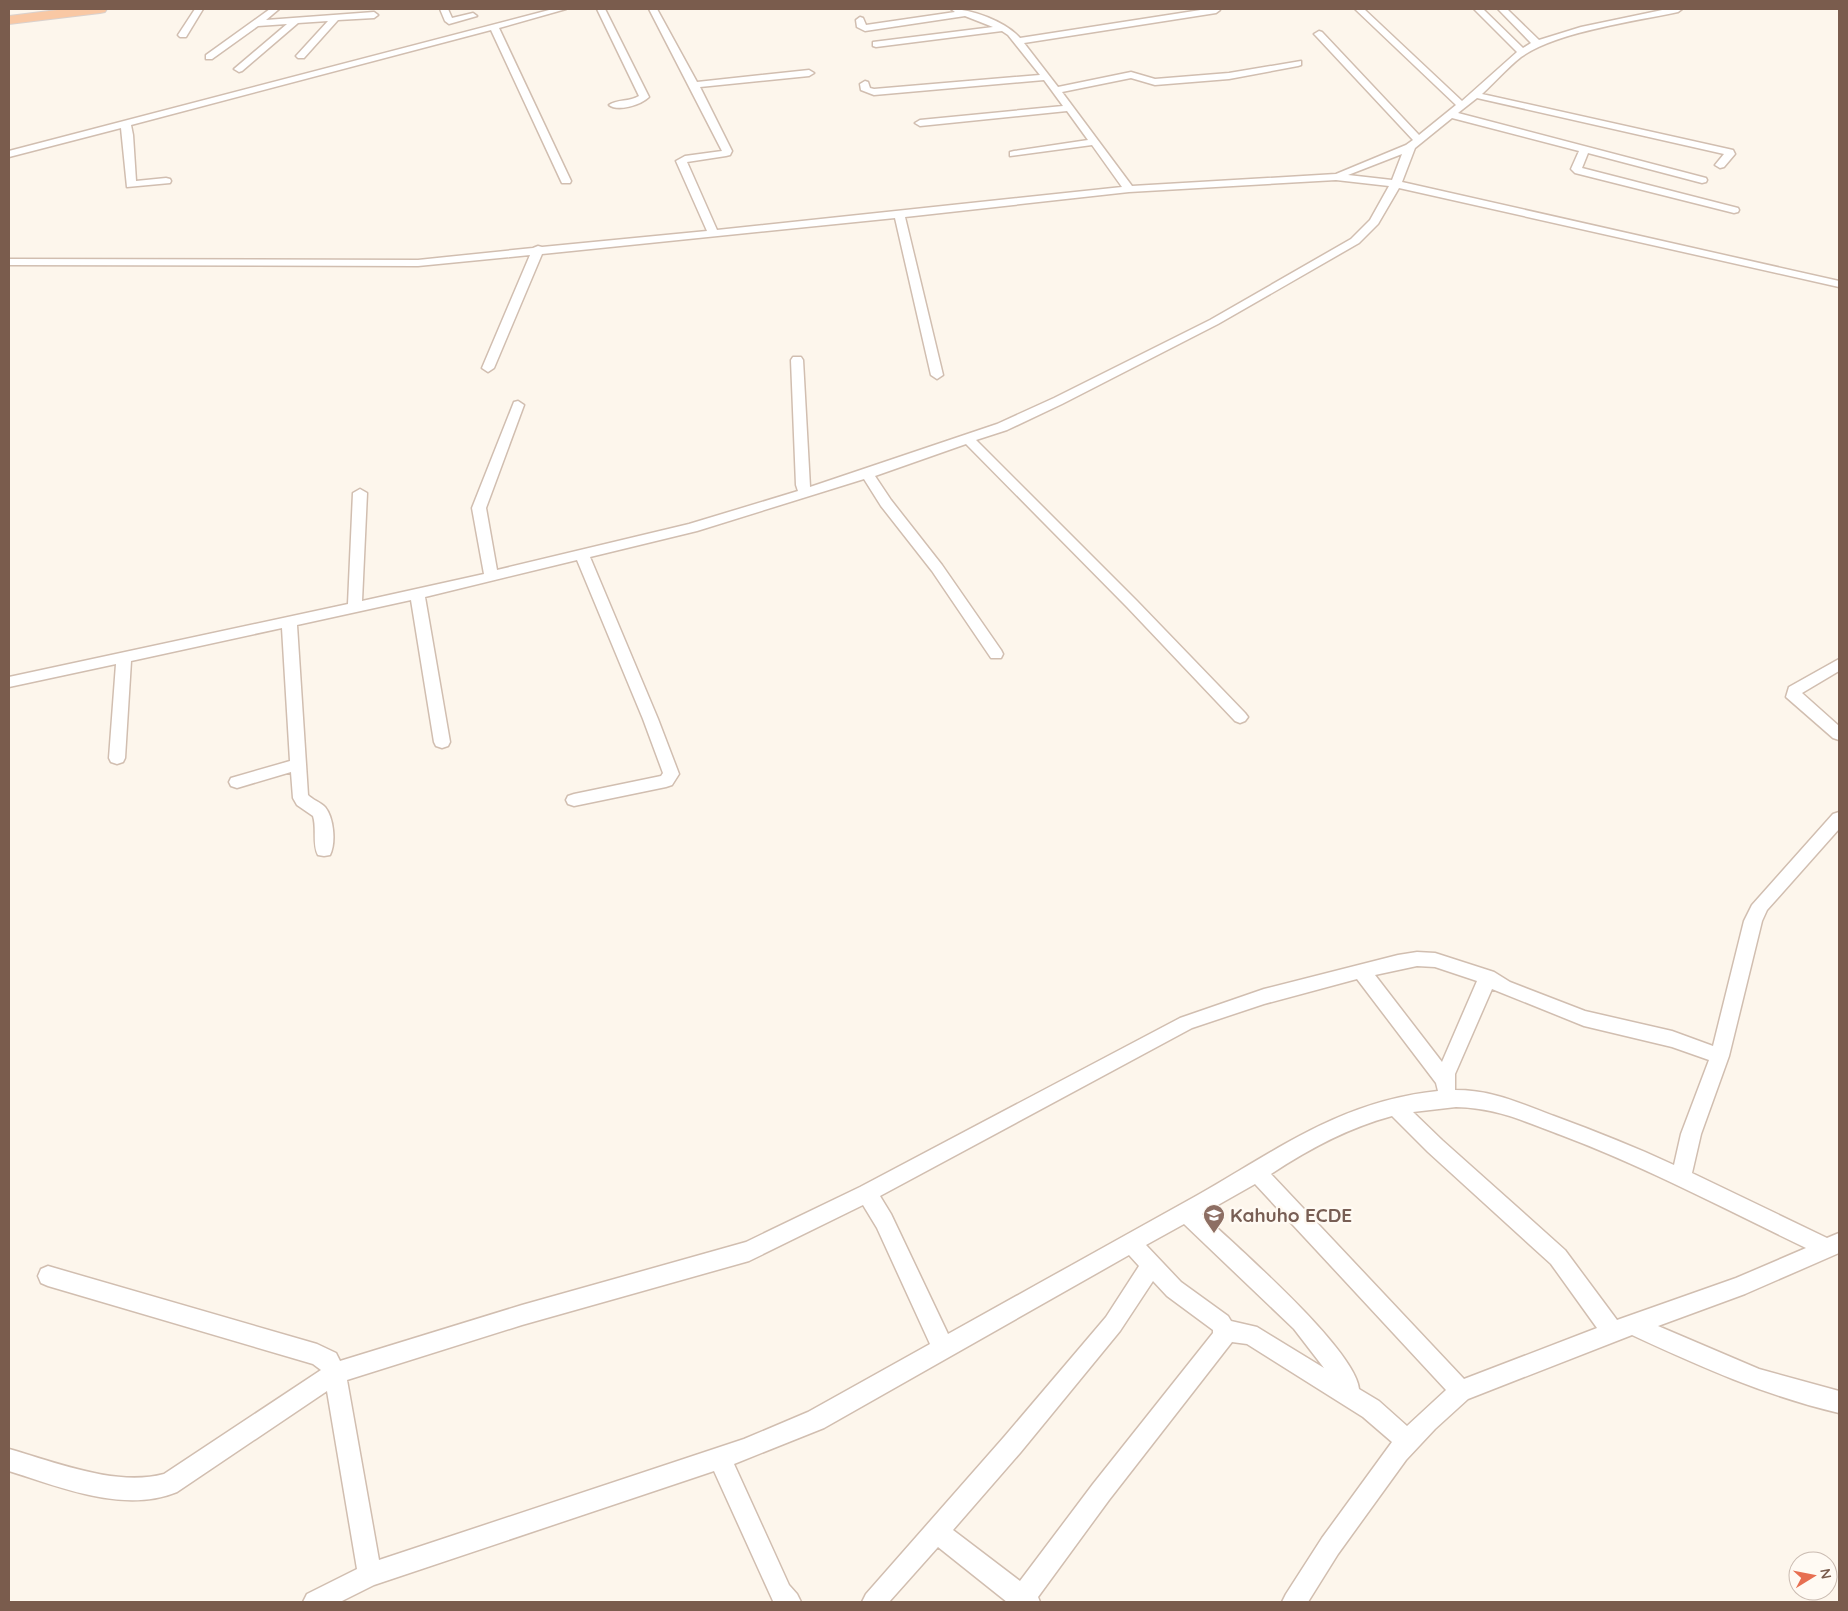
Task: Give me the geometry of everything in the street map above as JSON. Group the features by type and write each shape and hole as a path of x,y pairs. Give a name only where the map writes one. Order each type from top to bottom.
{"highway":[{"path":"9,15 64,9"},
{"path":"9,20 100,9"}],"street":[{"path":"183,35 199,9"},
{"path":"209,57 275,9"},
{"path":"444,9 449,21 473,16"},
{"path":"9,154 562,9"},
{"path":"601,9 644,98 636,102 614,105"},
{"path":"652,9 695,85 727,151 722,155 680,161 713,232"},
{"path":"955,9 1004,28 1018,42 1129,188"},
{"path":"1359,9 1461,106"},
{"path":"1478,9 1522,52"},
{"path":"1502,9 1537,44"},
{"path":"1336,177 1378,161 1414,143 1475,95 1522,52 1537,44 1582,30 1678,9"},
{"path":"1018,42 1216,10"},
{"path":"860,20 862,27 865,28 967,13"},
{"path":"256,23 374,15"},
{"path":"302,56 334,18"},
{"path":"239,69 296,21"},
{"path":"494,27 566,181"},
{"path":"876,44 1004,28"},
{"path":"1318,34 1414,143"},
{"path":"1056,90 1131,75 1155,82 1229,76 1298,63"},
{"path":"695,85 809,74"},
{"path":"865,84 866,90 874,92 1046,77"},
{"path":"1475,95 1730,152 1720,165"},
{"path":"920,123 1068,108"},
{"path":"1449,114 1702,180"},
{"path":"125,123 128,135 131,185 166,181"},
{"path":"1014,154 1093,142"},
{"path":"9,682 417,594 692,528 806,494 1002,427 1214,322 1355,241 1374,222 1396,184 1414,143"},
{"path":"1585,150 1576,168 1579,171 1734,210"},
{"path":"9,262 407,263 899,214 1129,188 1336,177 1396,184 1839,284"},
{"path":"899,214 937,376"},
{"path":"488,368 538,249"},
{"path":"797,360 806,494"},
{"path":"491,576 479,508 518,405"},
{"path":"968,440 1132,604 1240,717"},
{"path":"867,474 886,503 937,568 996,654"},
{"path":"355,607 360,493"},
{"path":"574,800 666,781 671,774 656,730 596,594 582,554"},
{"path":"417,594 442,742"},
{"path":"288,622 301,799 320,811 324,850"},
{"path":"118,758 124,657"},
{"path":"1839,664 1794,690 1793,693 1794,698 1839,734"},
{"path":"237,782 298,764"},
{"path":"1681,1178 1691,1134 1720,1056 1753,921 1761,905 1839,818"},
{"path":"9,1460 98,1484 150,1490 160,1488 169,1484 335,1373 522,1315 749,1251 867,1193 1186,1023 1229,1006 1361,971 1408,960 1427,958 1488,977 1504,986 1584,1018 1672,1039 1720,1056"},
{"path":"1361,971 1446,1090"},
{"path":"1446,1090 1488,977"},
{"path":"315,1602 370,1575 720,1458 792,1432 1257,1172 1321,1133 1355,1119 1398,1108 1446,1090 1489,1100 1569,1129 1834,1246"},
{"path":"1398,1108 1434,1146 1558,1257 1622,1328 1768,1383 1807,1396 1839,1402"},
{"path":"1257,1172 1461,1391"},
{"path":"867,1193 884,1221 943,1348"},
{"path":"1186,1212 1301,1322 1342,1373 1348,1384 1349,1395"},
{"path":"936,1531 1023,1601 1107,1484 1224,1336 1221,1323 1174,1289 1131,1243"},
{"path":"1294,1602 1330,1546 1398,1452 1427,1421 1461,1391 1622,1328 1738,1287 1834,1246"},
{"path":"874,1602 1018,1437 1112,1324 1151,1266"},
{"path":"48,1276 317,1355 328,1361 335,1373 370,1575"},
{"path":"1224,1330 1250,1334 1371,1409 1408,1442"},
{"path":"720,1458 781,1593 788,1602"}],"place":[{"name":"Kahuho ECDE","path":"1214,1234"}]}
